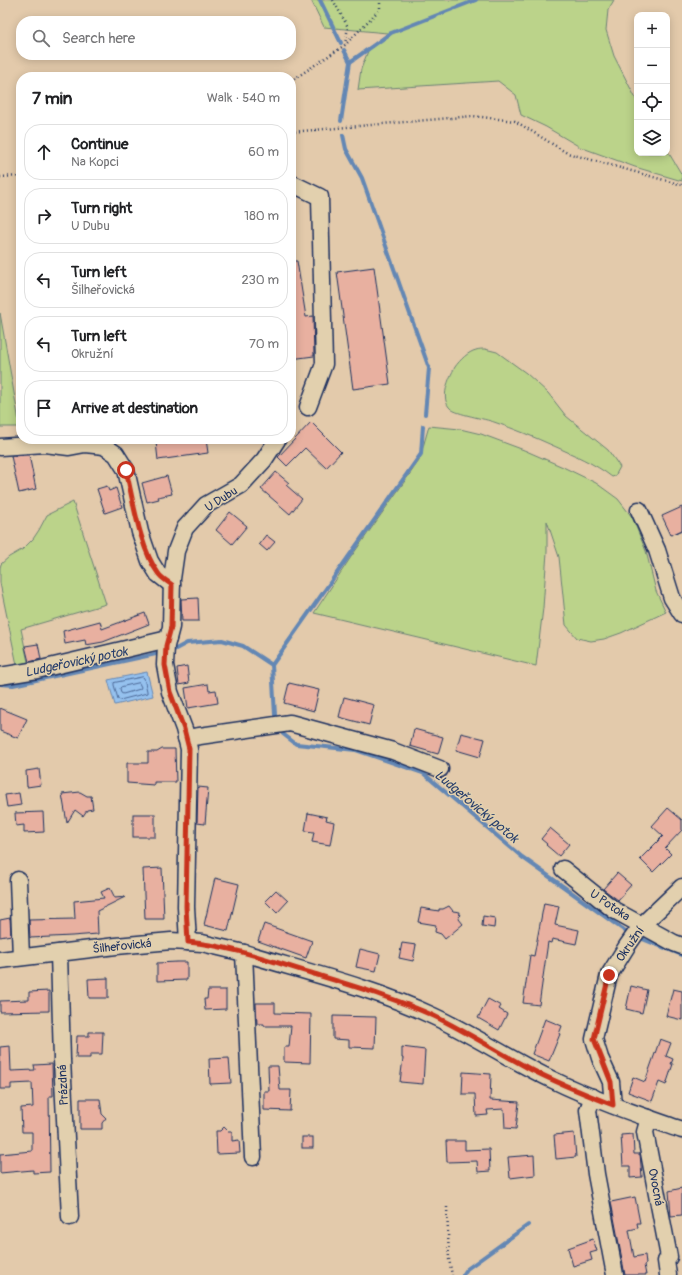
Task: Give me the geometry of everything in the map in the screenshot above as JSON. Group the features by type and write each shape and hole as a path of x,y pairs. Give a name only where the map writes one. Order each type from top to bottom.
{"street":[{"path":"296,185 320,197 324,364 308,407"},
{"path":"0,447 45,444 69,447 85,444 104,446 116,454 126,470 140,532 150,561 158,574 172,585"},
{"name":"U Dubu","path":"188,942 186,907 189,749 184,729 170,692 165,665 166,646 171,627 172,585 176,551 186,528 206,505 241,485 264,460 274,444"},
{"path":"639,510 657,550 672,598 682,614"},
{"path":"0,676 37,670 168,639"},
{"path":"186,738 290,724 394,751 440,769"},
{"name":"U Potoka","path":"563,869 614,910 674,944 682,946"},
{"path":"18,880 21,957"},
{"name":"Okružní","path":"613,1105 611,1082 594,1039 609,975 627,946 642,926 682,887"},
{"name":"Šilheřovická","path":"0,960 59,952 171,941 202,943 244,952 404,1003 459,1028 524,1066 554,1081 613,1105 682,1130"},
{"name":"Prázdná","path":"59,952 62,1060 70,1217"},
{"path":"244,952 253,1157"},
{"path":"593,1097 588,1110 595,1167 615,1275"},
{"name":"Ovocná","path":"649,1118 645,1132 669,1257 666,1261 668,1275"}],"path":[{"path":"333,0 348,27 345,45"},
{"path":"296,78 345,45 380,9 380,0"},
{"path":"296,132 473,116 515,121 567,153 682,185"},
{"path":"0,177 16,176"},
{"path":"447,1207 452,1275"}],"green space":[{"path":"311,0 614,0 608,10 606,30 614,56 634,95 634,156 670,155 682,175 682,181 635,167 580,147 546,127 521,115 516,95 498,81 358,90 361,69 368,51 387,33 324,27"},
{"path":"0,313 16,404 16,427 0,427"},
{"path":"485,349 497,352 526,373 548,393 566,416 608,450 620,467 615,476 612,477 584,460 524,433 494,422 459,413 451,409 447,405 445,394 448,382 455,367 470,353"},
{"path":"429,426 460,429 481,434 524,450 596,483 618,499 632,517 646,551 656,591 666,612 621,633 604,639 591,641 577,638 566,625 559,557 547,521 547,552 543,608 536,666 314,613 351,557 419,461"},
{"path":"73,502 106,604 21,629 28,662 17,665 0,583 1,564 9,557 23,549 33,539 47,515"}],"water":[{"path":"147,672 153,696 115,705 108,680"}],"building":[{"path":"296,261 306,317 313,316 314,356 296,358"},
{"path":"374,267 390,384 353,389 337,272"},
{"path":"311,422 341,452 326,468 305,448 287,466 278,457 290,444 296,444 296,438"},
{"path":"156,444 207,444 208,453 158,460"},
{"path":"29,455 36,489 19,493 11,456"},
{"path":"276,472 289,483 286,485 302,499 290,514 261,489"},
{"path":"167,476 172,494 158,497 159,499 147,502 142,483"},
{"path":"107,486 109,491 116,488 122,507 105,513 97,489"},
{"path":"682,507 682,530 671,535 662,516"},
{"path":"230,512 247,526 232,544 216,530"},
{"path":"266,535 275,542 267,551 259,544"},
{"path":"198,598 199,621 182,621 181,599"},
{"path":"145,613 149,624 103,642 86,645 85,640 65,644 63,631 100,621 102,629"},
{"path":"38,644 41,659 29,662 25,646"},
{"path":"187,666 189,683 179,685 177,668"},
{"path":"289,683 319,690 314,711 284,703"},
{"path":"208,684 209,691 216,690 218,703 188,708 185,688"},
{"path":"344,697 374,705 369,725 339,717"},
{"path":"0,708 27,719 18,738 0,731"},
{"path":"414,729 443,737 438,754 410,746"},
{"path":"461,733 485,739 480,757 456,750"},
{"path":"162,749 175,749 176,782 154,782 154,785 127,783 127,763 148,763 148,752 157,752"},
{"path":"39,769 41,785 27,787 26,771"},
{"path":"198,787 208,788 205,824 197,823"},
{"path":"80,792 87,796 91,796 93,809 87,810 83,816 75,810 67,823 62,794"},
{"path":"19,793 21,805 7,807 5,795"},
{"path":"668,808 682,820 682,830 665,848 671,854 653,872 640,859 663,836 652,826"},
{"path":"43,812 44,832 24,833 24,825 16,826 15,813"},
{"path":"308,813 327,817 326,820 334,822 330,845 312,842 314,832 305,831"},
{"path":"133,814 155,814 155,837 133,837"},
{"path":"550,828 569,844 559,856 541,839"},
{"path":"162,868 164,919 145,919 143,869"},
{"path":"617,873 631,885 618,900 603,889"},
{"path":"215,878 239,884 228,931 204,925"},
{"path":"110,888 115,898 125,897 97,911 98,934 30,938 29,920 75,919 74,901 104,898 101,892"},
{"path":"276,890 288,901 277,913 265,901"},
{"path":"544,903 559,906 555,925 579,930 576,944 552,939 551,943 548,942 539,1005 523,1003 530,955 534,956"},
{"path":"449,906 453,911 460,912 459,919 463,924 445,939 441,934 435,932 436,925 418,922 421,908 439,911 439,909"},
{"path":"483,916 495,918 494,928 482,926"},
{"path":"10,918 11,935 0,937 0,920"},
{"path":"264,924 312,941 306,958 258,941"},
{"path":"402,943 416,945 413,961 399,958"},
{"path":"360,949 380,954 376,971 356,967"},
{"path":"187,962 187,980 157,981 157,963"},
{"path":"108,978 108,998 89,998 88,979"},
{"path":"631,986 647,990 642,1013 626,1009"},
{"path":"673,989 682,991 682,1020 666,1016"},
{"path":"208,990 226,990 226,1009 205,1010 204,999 207,999"},
{"path":"49,991 49,1011 0,1012 0,1001 29,1000 29,992"},
{"path":"488,999 501,1006 499,1009 507,1014 499,1030 478,1018"},
{"path":"256,1003 275,1003 275,1013 311,1014 310,1063 284,1062 284,1047 289,1047 291,1026 264,1026 264,1024 257,1024"},
{"path":"333,1016 376,1017 375,1048 349,1047 349,1040 333,1039"},
{"path":"545,1019 562,1026 549,1061 532,1054"},
{"path":"89,1032 103,1032 102,1054 90,1054 90,1058 76,1058 77,1036 89,1036"},
{"path":"660,1039 671,1043 666,1056 673,1059 671,1064 673,1064 666,1085 659,1082 652,1101 628,1092 633,1077 645,1082"},
{"path":"10,1046 11,1071 35,1070 34,1065 52,1064 53,1096 49,1096 50,1172 33,1173 33,1170 0,1173 0,1154 32,1151 32,1132 22,1132 21,1108 33,1107 32,1083 11,1084 11,1089 0,1089 0,1047"},
{"path":"402,1047 425,1050 423,1084 400,1082 403,1058"},
{"path":"229,1058 231,1083 210,1084 209,1059"},
{"path":"268,1066 278,1066 280,1090 291,1090 290,1111 264,1110 264,1091 269,1091"},
{"path":"463,1072 491,1074 490,1100 519,1102 516,1129 505,1128 504,1109 487,1110 488,1115 476,1116 475,1094 462,1094"},
{"path":"80,1099 100,1099 102,1114 106,1118 102,1123 102,1129 80,1129"},
{"path":"224,1127 228,1131 232,1131 232,1141 239,1140 240,1153 217,1154 216,1131 220,1131"},
{"path":"574,1133 576,1157 556,1159 554,1135"},
{"path":"633,1134 634,1154 640,1154 642,1177 630,1178 630,1166 623,1166 621,1135"},
{"path":"302,1137 313,1137 313,1148 302,1148"},
{"path":"446,1141 465,1141 465,1150 489,1149 490,1171 478,1172 477,1161 447,1162"},
{"path":"534,1155 535,1175 510,1178 508,1157"},
{"path":"682,1188 682,1215 671,1216 669,1191"},
{"path":"635,1197 640,1223 637,1223 638,1228 629,1230 634,1257 645,1255 646,1264 644,1265 646,1275 625,1275 611,1202"},
{"path":"593,1239 597,1251 590,1253 592,1260 573,1266 568,1248"}],"waterway":[{"path":"320,0 341,43"},
{"path":"350,62 391,33 476,0"},
{"path":"341,121 350,62 344,50"},
{"path":"343,135 346,149 362,178 429,368 425,414"},
{"path":"272,665 421,454 423,426"},
{"name":"Ludgeřovický potok","path":"172,651 187,643 222,640 243,646 272,665 275,715 278,722"},
{"name":"Ludgeřovický potok","path":"0,684 13,685 156,654"},
{"name":"Ludgeřovický potok","path":"281,728 283,734 296,744 356,750 423,773 522,857 628,933"},
{"name":"Ludgeřovický potok","path":"640,938 682,955"},
{"path":"463,1275 467,1269 528,1225"}],"route":[{"path":"126,470 140,532 150,561 158,574 172,585 171,627 166,646 165,665 170,692 184,729 189,749 186,907 188,942 202,943 244,952 404,1003 459,1028 530,1069 554,1081 613,1105 611,1082 600,1058 594,1039 609,975"}]}
